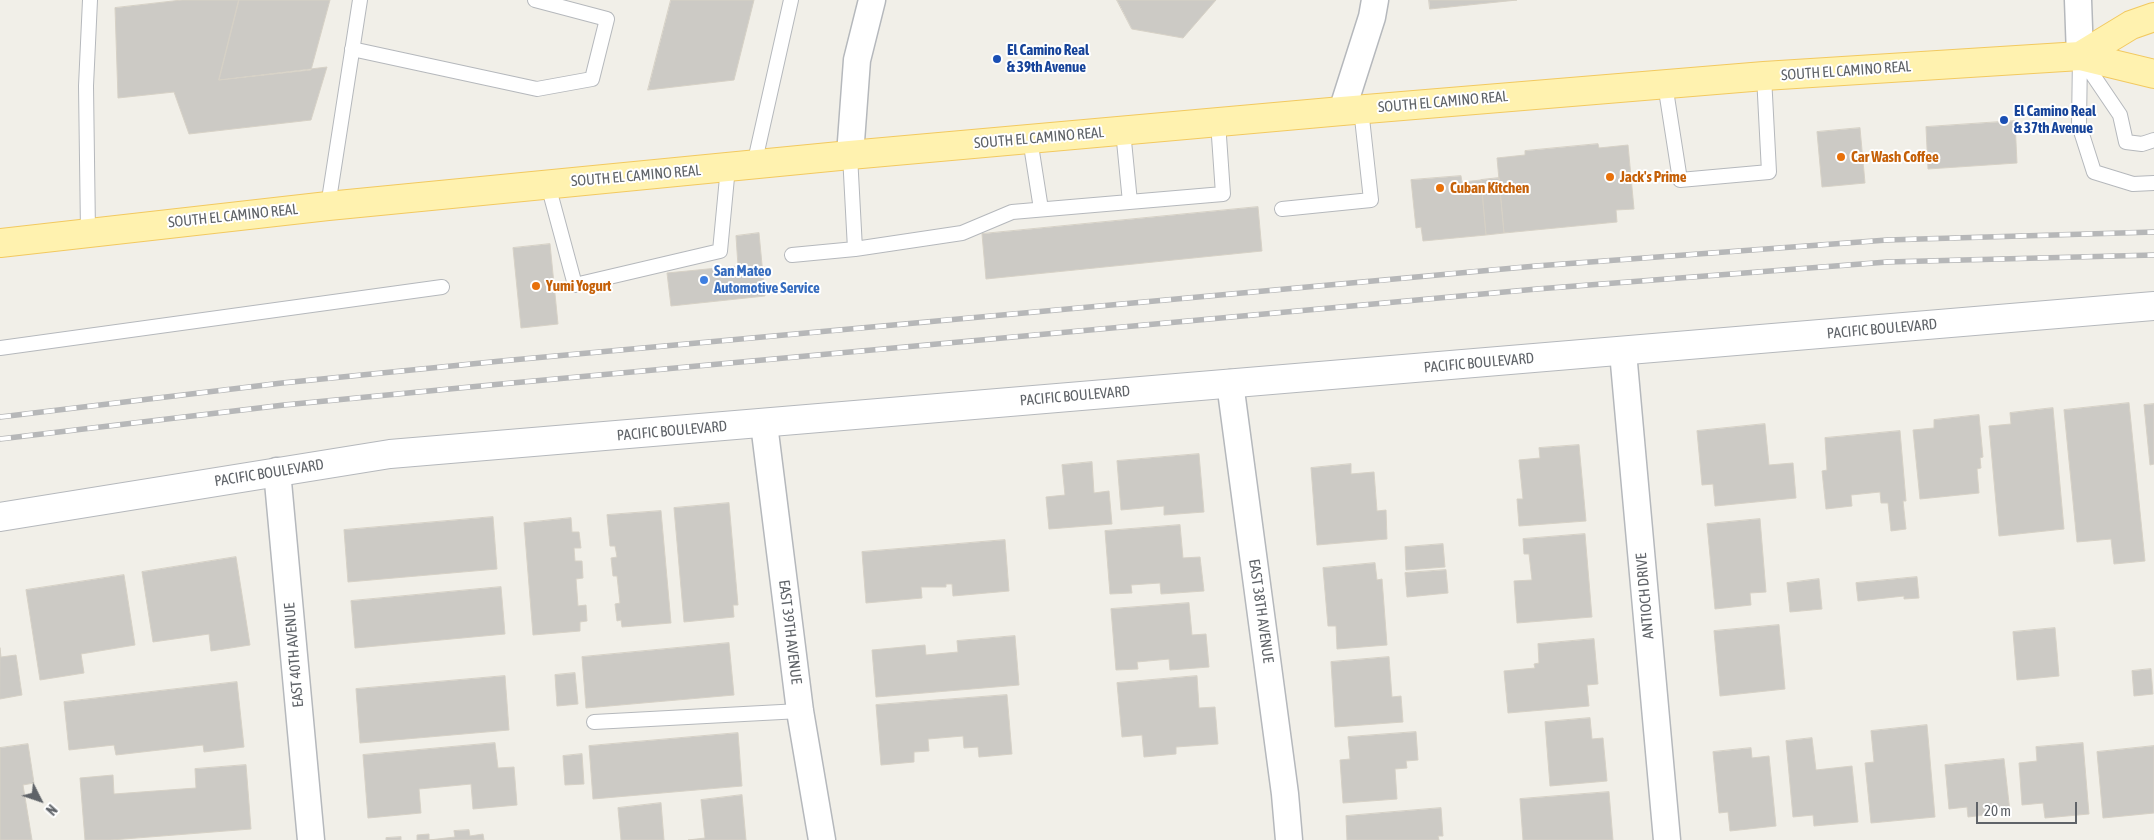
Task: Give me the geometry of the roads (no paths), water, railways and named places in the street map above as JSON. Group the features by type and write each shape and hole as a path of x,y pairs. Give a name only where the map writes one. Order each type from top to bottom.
{"main road":[{"name":"SOUTH EL CAMINO REAL","path":"2080,56 2131,25 2154,17"},
{"name":"SOUTH EL CAMINO REAL","path":"0,243 328,206 850,155 1352,110 1764,76 2080,56 2130,70 2154,74"}],"street":[{"path":"850,155 857,60 872,0"},
{"path":"1352,110 1375,0"},
{"path":"2078,0 2080,56"},
{"name":"PACIFIC BOULEVARD","path":"0,517 390,454 2154,306"},
{"name":"ANTIOCH DRIVE","path":"1623,352 1667,840"},
{"name":"EAST 38TH AVENUE","path":"1230,383 1285,794 1289,840"},
{"name":"EAST 39TH AVENUE","path":"764,424 800,711 822,840"},
{"name":"EAST 40TH AVENUE","path":"277,471 310,840"}],"lane":[{"path":"88,232 86,86 90,0"},
{"path":"328,206 360,0"},
{"path":"352,49 538,89 592,79 607,19 535,0"},
{"path":"754,165 790,0"},
{"path":"2080,56 2120,115 2126,142 2142,144 2154,140"},
{"path":"2080,56 2079,124 2094,172 2133,184 2154,183"},
{"path":"1665,84 1680,180 1730,176 1769,172 1764,76"},
{"path":"1282,209 1371,200 1352,110"},
{"path":"792,255 855,249 962,233 1012,212 1223,194 1218,122"},
{"path":"1123,131 1130,202"},
{"path":"1030,139 1041,209"},
{"path":"850,155 855,249"},
{"path":"548,184 575,285 720,251 728,167"},
{"path":"0,348 442,287"},
{"path":"594,722 800,711"}],"railway":[{"path":"0,417 282,383 501,361 1536,266 1887,240 2154,232"},
{"path":"0,439 284,405 1537,289 1887,262 2154,255"}],"place":[{"name":"El Camino Real & 39th Avenue","path":"997,59"},
{"name":"El Camino Real & 37th Avenue","path":"2004,120"},
{"name":"Car Wash Coffee","path":"1841,157"},
{"name":"Jack's Prime","path":"1610,177"},
{"name":"Cuban Kitchen","path":"1440,188"},
{"name":"San Mateo Automotive Service","path":"704,280"},
{"name":"Yumi Yogurt","path":"536,286"}]}
